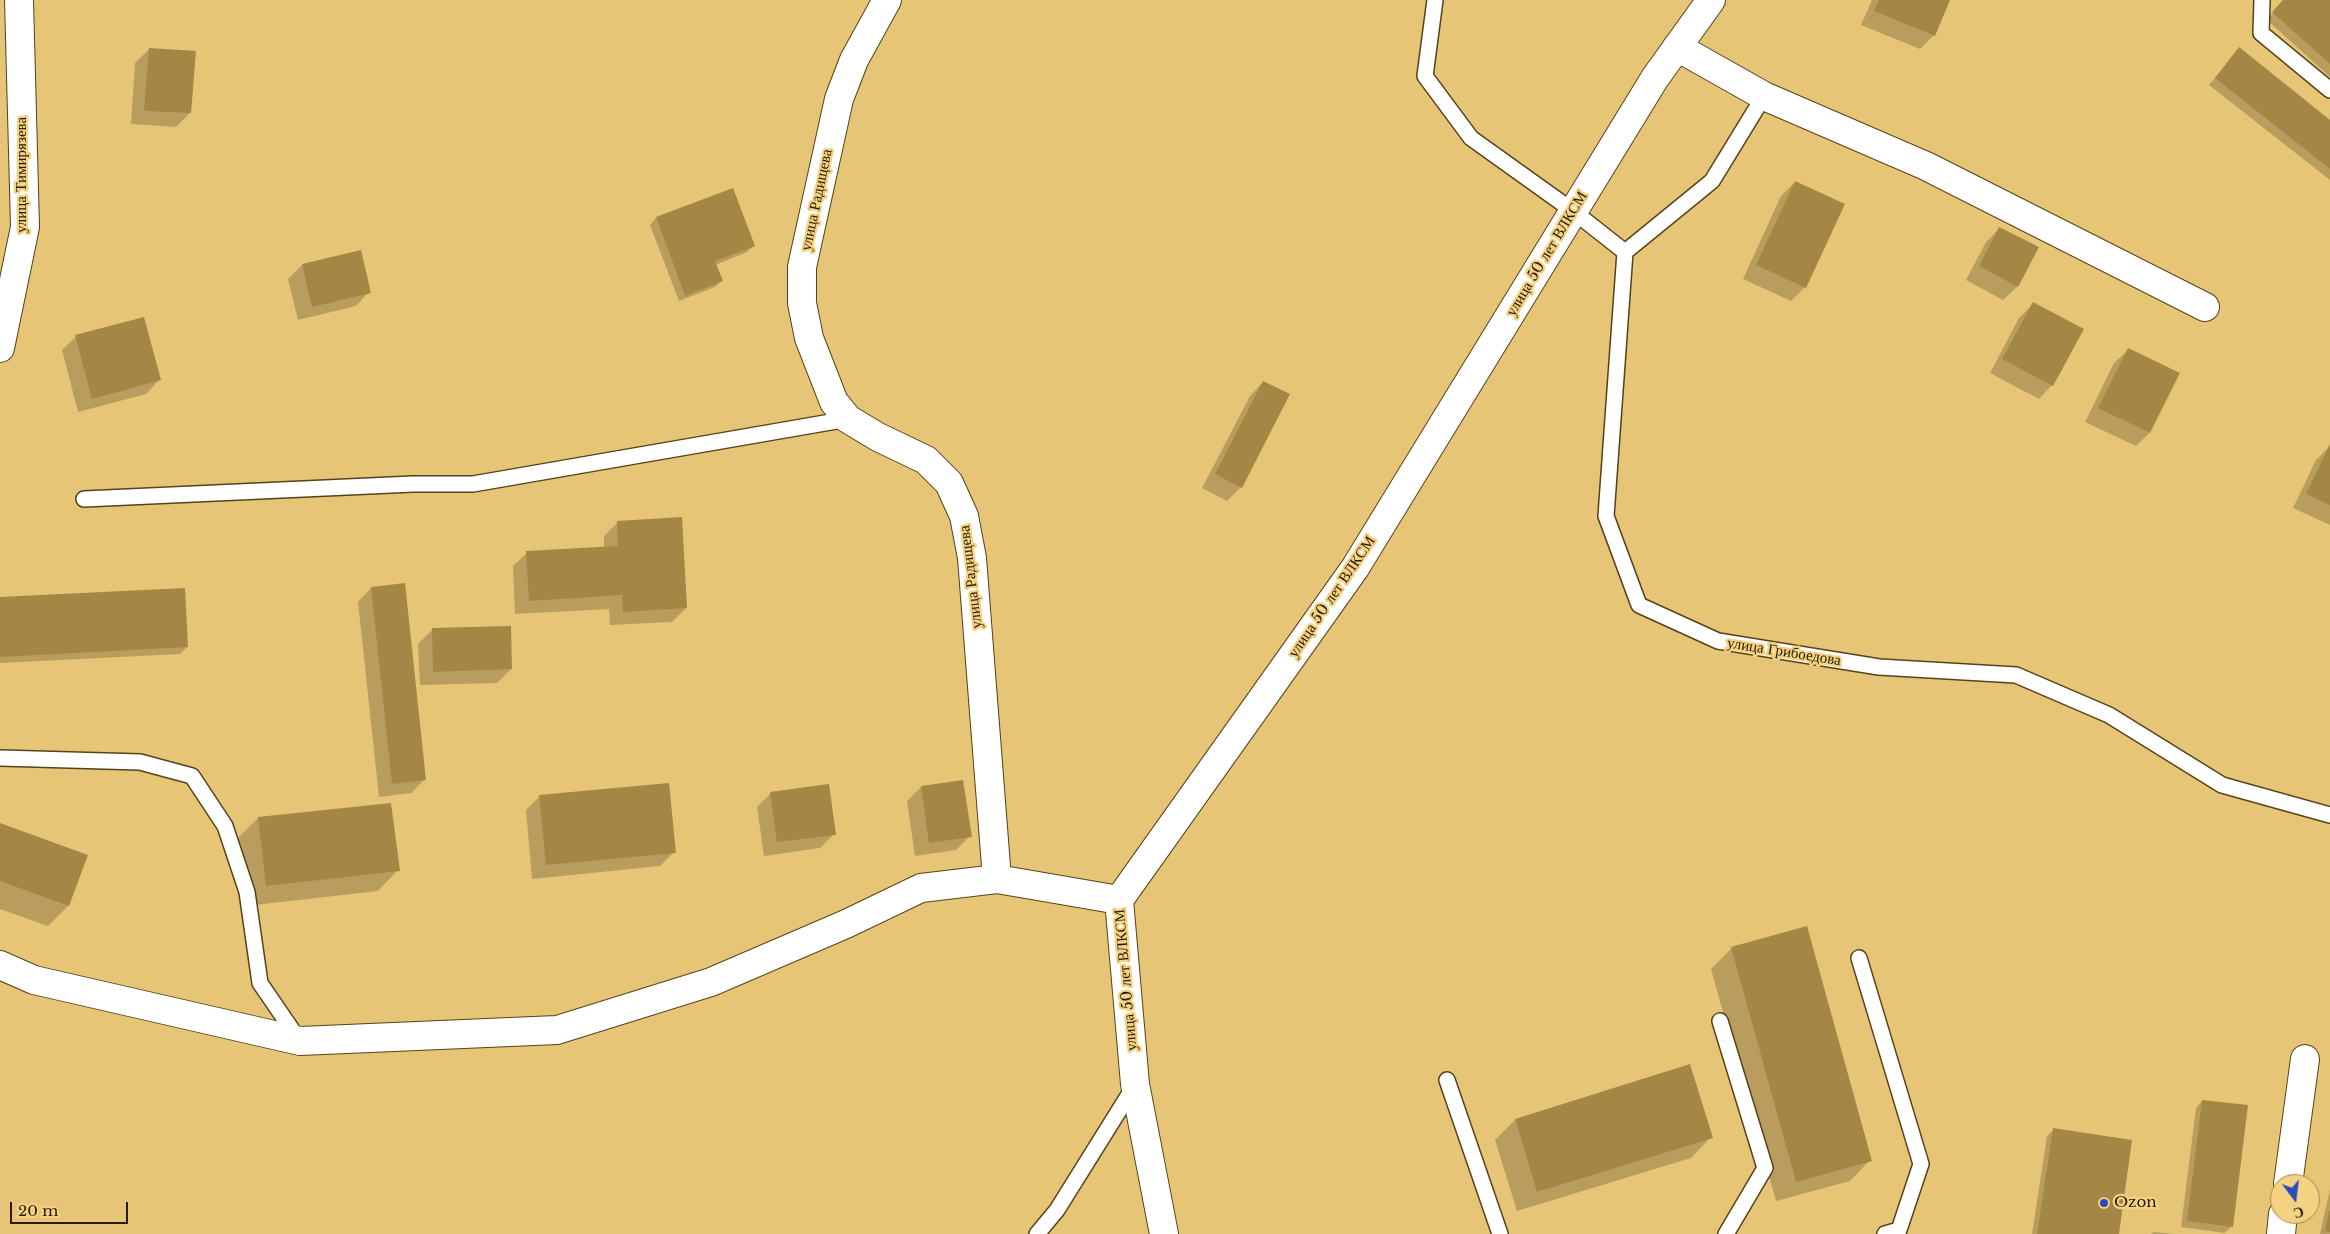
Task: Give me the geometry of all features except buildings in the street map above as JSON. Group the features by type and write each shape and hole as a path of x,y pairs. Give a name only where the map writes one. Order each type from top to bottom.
{"street":[{"name":"улица Тимирязева","path":"0,348 25,227 19,0"},
{"name":"улица Радищева","path":"887,0 854,60 839,99 802,267 802,303 809,338 834,402 848,419 878,438 926,460 949,483 964,516 972,558 997,880"},
{"name":"улица 50 лет ВЛКСМ","path":"1164,1234 1135,1084 1119,900 1355,568 1655,78 1711,0"},
{"path":"1677,47 1764,96 1926,166 2204,307"},
{"path":"0,965 34,980 300,1042 557,1030 711,982 846,924 921,888 997,880 1119,900"},
{"path":"2289,1174 2305,1059"}],"lane":[{"path":"1435,0 1425,76 1471,138 1573,211 1625,252 1712,181 1764,96"},
{"path":"2262,0 2261,33 2330,90"},
{"name":"улица Грибоедова","path":"1625,252 1606,516 1639,605 1718,642 1879,667 2016,675 2110,715 2222,785 2330,815"},
{"path":"84,498 413,484 473,484 848,419"},
{"path":"0,758 140,762 192,776 224,826 247,892 260,983 300,1042"},
{"path":"1858,958 1921,1164 1899,1230 1885,1234"},
{"path":"1720,1021 1765,1168 1726,1234"},
{"path":"1447,1080 1500,1234"},
{"path":"1037,1234 1057,1210 1135,1084"}],"place":[{"name":"Ozon","path":"2104,1203"}]}
